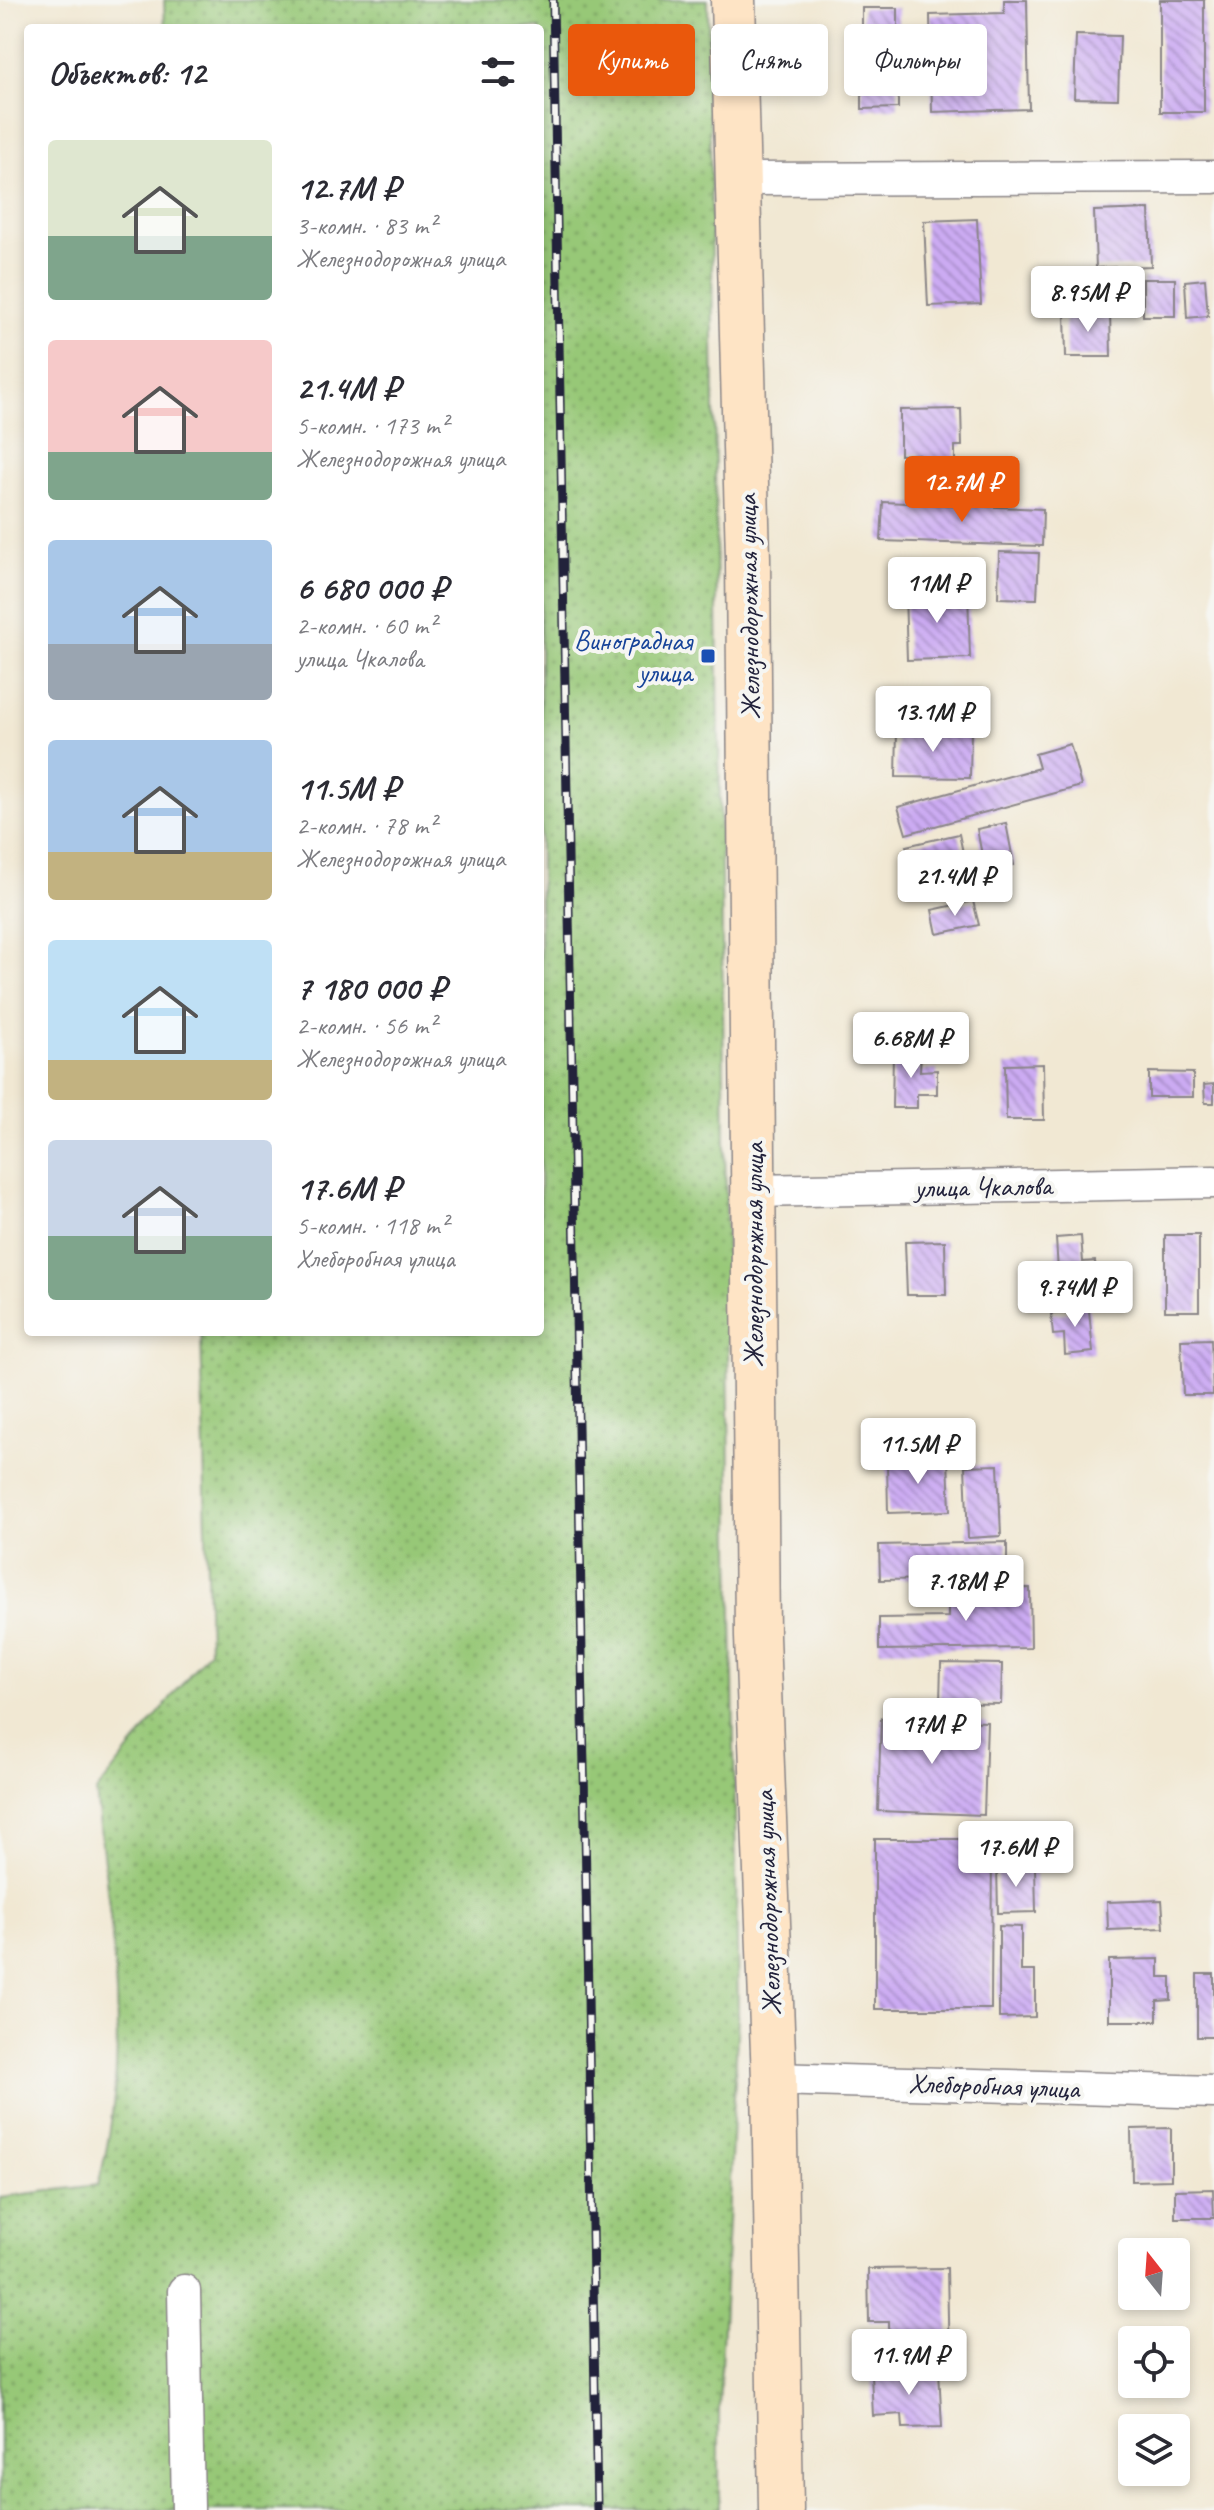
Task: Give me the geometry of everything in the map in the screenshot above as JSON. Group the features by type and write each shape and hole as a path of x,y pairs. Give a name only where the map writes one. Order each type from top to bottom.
{"main road":[{"name":"Железнодорожная улица","path":"733,0 748,558 757,1637 774,2079 781,2510"}],"street":[{"path":"737,179 1214,177"},
{"name":"улица Чкалова","path":"753,1191 1214,1182"},
{"name":"Хлеборобная улица","path":"774,2079 1214,2092"},
{"path":"184,2291 188,2510"}],"green space":[{"path":"164,0 708,0 738,2015 719,2408 719,2510 0,2510 0,2197 98,2185 109,2137 115,2088 116,1989 96,1792 209,1650 201,1336 544,1336 544,24 165,24"}],"building":[{"path":"1004,0 1027,0 1029,109 932,112 932,96 987,96 987,24 930,24 930,15 1004,13"},
{"path":"1160,0 1204,0 1204,112 1160,112"},
{"path":"862,8 898,8 898,24 862,24"},
{"path":"1076,35 1120,36 1118,99 1074,98"},
{"path":"862,96 898,96 898,108 862,109"},
{"path":"1149,209 1151,266 1096,268 1094,211"},
{"path":"977,219 981,304 928,306 924,221"},
{"path":"1143,279 1175,279 1175,316 1143,316"},
{"path":"1205,279 1208,316 1187,318 1185,281"},
{"path":"1065,311 1110,311 1111,357 1066,357"},
{"path":"961,409 962,446 955,446 955,475 919,475 919,454 900,455 900,410"},
{"path":"883,502 1043,509 1042,546 881,541"},
{"path":"999,552 1039,553 1037,599 998,598"},
{"path":"968,591 970,658 907,660 905,592"},
{"path":"897,730 971,732 970,778 896,777"},
{"path":"1070,744 1081,786 906,834 898,807 1039,768 1035,754"},
{"path":"1006,823 1014,865 985,871 977,829"},
{"path":"959,834 965,862 914,875 906,846"},
{"path":"973,901 979,925 937,934 932,910"},
{"path":"893,1053 921,1053 920,1071 937,1070 937,1094 917,1094 917,1108 892,1108"},
{"path":"1043,1064 1044,1120 1006,1120 1005,1065"},
{"path":"1149,1072 1193,1073 1193,1097 1149,1097"},
{"path":"1214,1084 1214,1103 1205,1103 1204,1085"},
{"path":"1165,1235 1199,1235 1199,1311 1165,1311"},
{"path":"1081,1236 1083,1262 1095,1261 1097,1286 1059,1289 1056,1238"},
{"path":"945,1241 946,1295 907,1295 905,1242"},
{"path":"1088,1300 1093,1352 1065,1355 1064,1334 1053,1335 1051,1314 1075,1312 1074,1301"},
{"path":"1211,1339 1213,1395 1183,1395 1181,1340"},
{"path":"948,1459 950,1511 888,1513 887,1462"},
{"path":"998,1465 1001,1536 968,1538 965,1466"},
{"path":"1007,1542 1007,1578 880,1580 879,1545"},
{"path":"1030,1588 1031,1648 879,1650 879,1618 948,1617 948,1589"},
{"path":"941,1663 1002,1664 1001,1704 940,1703"},
{"path":"881,1718 987,1722 984,1815 878,1811"},
{"path":"875,1839 992,1839 991,2009 875,2009"},
{"path":"997,1866 1035,1866 1036,1912 998,1913"},
{"path":"1162,1900 1164,1928 1108,1930 1107,1902"},
{"path":"999,1926 1021,1927 1021,1971 1035,1971 1035,2017 999,2018"},
{"path":"1159,1959 1159,1977 1171,1977 1171,2000 1157,2001 1157,2021 1109,2021 1109,1960"},
{"path":"1197,1974 1214,1974 1214,2037 1197,2037"},
{"path":"1171,2128 1171,2180 1132,2181 1131,2129"},
{"path":"1213,2189 1214,2218 1175,2218 1175,2190"},
{"path":"947,2268 949,2366 890,2367 889,2322 869,2322 868,2269"},
{"path":"939,2370 942,2427 903,2428 902,2414 873,2416 871,2374"}],"railway":[{"path":"553,0 597,2510"}],"place":[{"name":"Виноградная улица","path":"708,656"}]}
